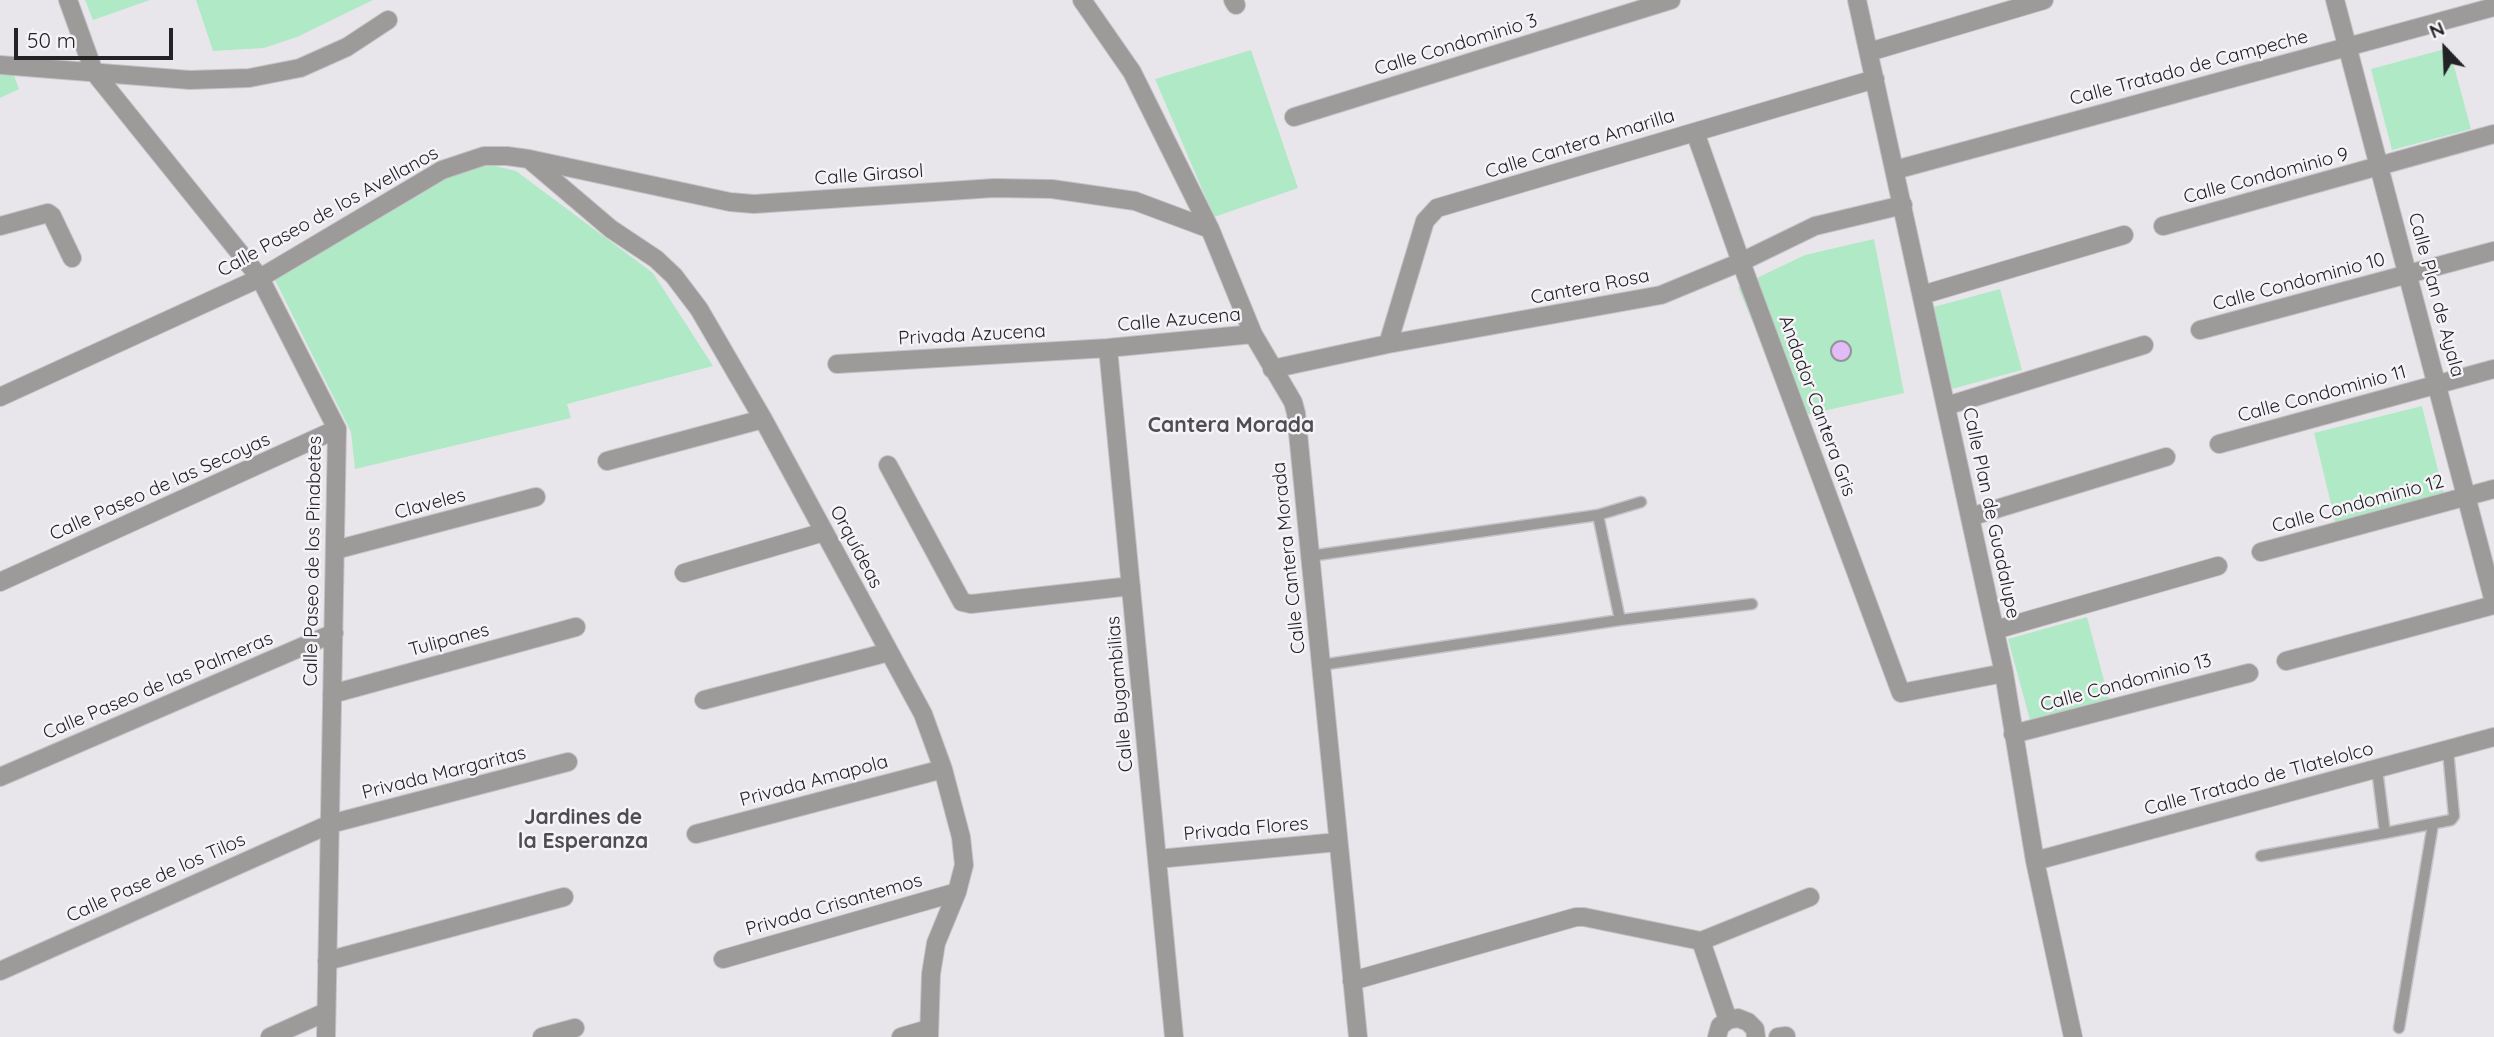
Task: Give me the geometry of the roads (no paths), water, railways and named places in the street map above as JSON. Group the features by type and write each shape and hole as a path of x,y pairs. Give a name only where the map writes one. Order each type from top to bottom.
{"street":[{"name":"Calle Paseo de los Pinabetes","path":"68,0 94,72 260,278 337,429 326,1037"},
{"name":"Calle Cantera Morada","path":"1082,0 1132,72 1210,229 1253,334 1293,402 1296,413 1357,1037"},
{"name":"Calle Condominio 3","path":"1293,117 1671,0"},
{"name":"Calle Plan de Guadalupe","path":"1857,0 2004,673 2035,861 2073,1037"},
{"path":"1869,52 2044,0"},
{"name":"Calle Plan de Ayala","path":"2335,0 2494,603"},
{"name":"Calle Tratado de Campeche","path":"1895,170 2494,7"},
{"path":"0,65 190,80 249,78 300,68 347,47 388,20"},
{"name":"Calle Cantera Amarilla","path":"1388,345 1425,221 1437,208 1875,79"},
{"name":"Andador Cantera Gris","path":"1695,132 1901,693 2004,673"},
{"name":"Calle Condominio 9","path":"2163,226 2494,134"},
{"name":"Calle Paseo de los Avellanos","path":"0,397 260,278 442,170 484,156 528,159"},
{"name":"Calle Girasol","path":"528,159 730,202 754,204 994,188 1052,189 1135,201 1210,229"},
{"name":"Orquídeas","path":"528,159 611,229 656,259 674,276 699,309 763,419 923,714 943,769 961,837 964,865 957,892 936,943 931,974 929,1033"},
{"name":"Cantera Rosa","path":"1272,369 1643,299 1679,289 1815,226 1903,205"},
{"path":"0,226 52,215 72,258"},
{"path":"1922,295 2124,235"},
{"name":"Calle Condominio 10","path":"2200,330 2494,251"},
{"name":"Calle Azucena","path":"1108,348 1253,334"},
{"path":"1946,406 2144,345"},
{"name":"Privada Azucena","path":"837,364 1108,348"},
{"name":"Calle Bugambilias","path":"1108,348 1174,1037"},
{"name":"Calle Condominio 11","path":"2219,444 2494,369"},
{"path":"607,461 763,419"},
{"name":"Calle Paseo de las Secoyas","path":"0,582 337,429"},
{"path":"1970,517 2166,457"},
{"path":"888,465 962,602 971,604 1131,586"},
{"path":"2467,496 2494,489"},
{"name":"Calle Condominio 12","path":"2261,552 2467,496"},
{"name":"Claveles","path":"335,550 536,497"},
{"path":"684,573 824,532"},
{"path":"1995,630 2218,566"},
{"path":"2286,662 2494,603"},
{"name":"Tulipanes","path":"332,694 576,627"},
{"name":"Calle Paseo de las Palmeras","path":"0,777 334,633"},
{"path":"704,700 889,652"},
{"name":"Calle Condominio 13","path":"2013,734 2249,673"},
{"name":"Calle Tratado de Tlatelolco","path":"2035,861 2494,737"},
{"name":"Privada Margaritas","path":"330,824 568,762"},
{"name":"Privada Amapola","path":"696,834 943,769"},
{"name":"Calle Pase de los Tilos","path":"0,971 330,824"},
{"name":"Privada Flores","path":"1157,859 1338,842"},
{"name":"Privada Crisantemos","path":"723,959 957,892"},
{"path":"327,961 564,897"},
{"path":"1352,981 1576,917 1701,941 1810,897"},
{"path":"1701,941 1728,1020"},
{"path":"270,1037 326,1012"},
{"path":"1717,1037 1720,1026 1728,1020 1738,1018 1748,1022 1755,1030 1756,1037"},
{"path":"542,1037 575,1028"},
{"path":"901,1037 929,1033"}],"lane":[{"path":"1310,555 1598,514 1641,502"},
{"path":"1598,514 1620,620"},
{"path":"1321,664 1620,620 1752,604"},
{"path":"2261,856 2451,820 2454,816 2448,750"},
{"path":"2377,769 2385,833"},
{"path":"2399,1028 2433,824"}],"district":[{"name":"Cantera Morada","path":"1231,426"},
{"name":"Jardines de la Esperanza","path":"583,830"}]}
